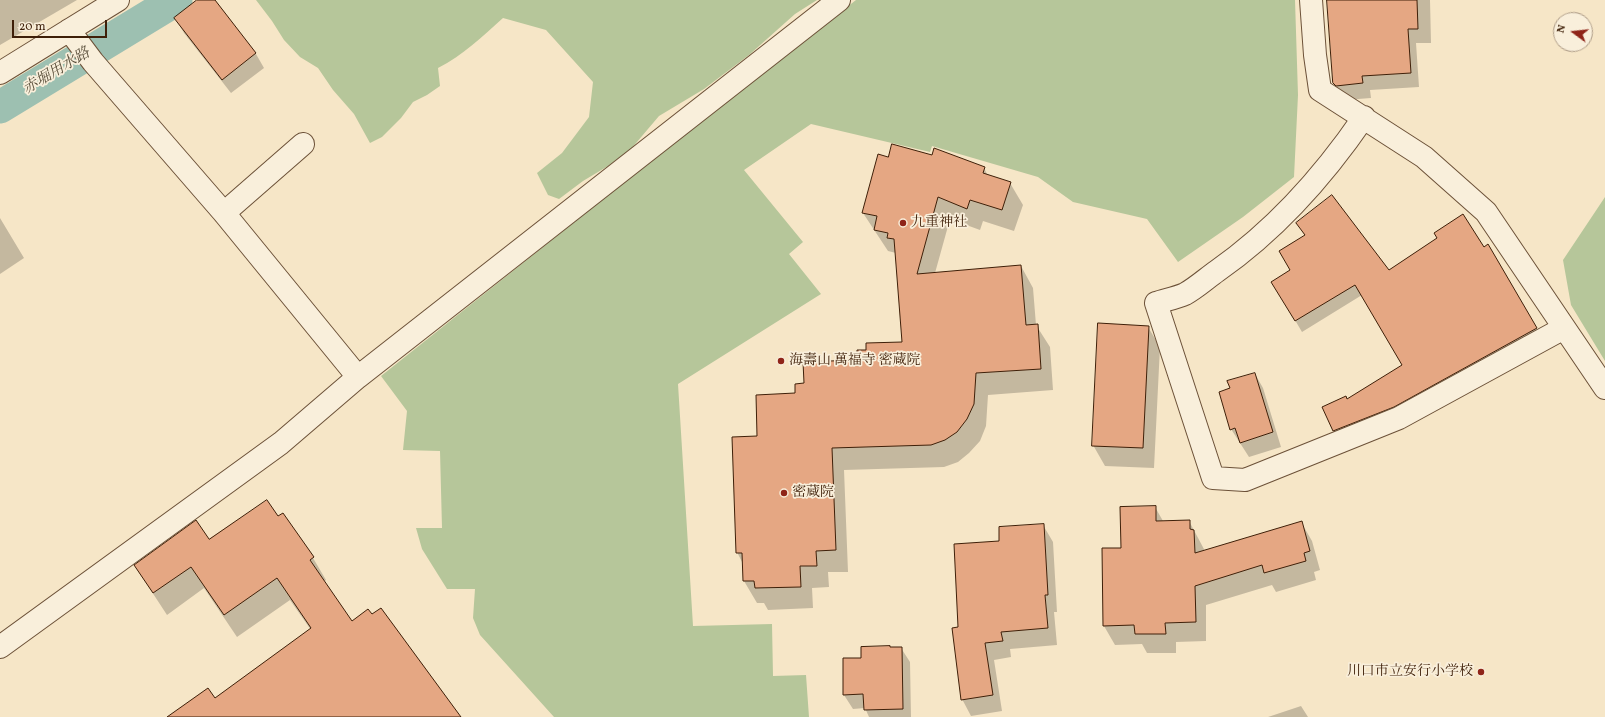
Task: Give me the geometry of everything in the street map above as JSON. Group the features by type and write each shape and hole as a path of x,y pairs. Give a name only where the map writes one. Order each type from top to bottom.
{"street":[{"path":"0,73 118,0"},
{"path":"0,647 281,443 358,377 839,0"},
{"path":"1311,0 1315,55 1320,90 1424,157 1486,212 1605,388"},
{"path":"69,30 93,62 224,213 358,377"},
{"path":"1364,117 1344,147 1312,186 1294,206 1245,252 1185,294 1156,303 1213,478 1245,480 1398,418 1564,328"},
{"path":"224,213 303,144"}],"green space":[{"path":"256,0 817,0 795,14 749,55 704,89 659,116 631,149 559,199 548,195 537,173 562,153 589,117 593,82 546,30 503,18 480,39 438,68 440,86 413,102 401,118 382,137 370,143 354,114 333,90 318,68 300,57 284,40"},
{"path":"856,0 1295,0 1298,95 1294,177 1243,217 1178,262 1147,219 1073,202 1038,177 932,146 930,152 811,124 744,170 803,242 789,254 821,294 678,384 693,626 772,624 773,676 806,675 809,717 554,717 480,635 473,618 475,589 447,589 422,549 416,528 442,528 440,451 403,450 407,411 381,376"},
{"path":"1605,197 1605,361 1571,305 1563,260"}],"building":[{"path":"197,0 215,0 256,53 222,80 174,18"},
{"path":"1327,0 1417,0 1418,29 1408,29 1411,73 1362,76 1363,83 1336,86 1333,83"},
{"path":"892,144 932,155 934,148 985,167 983,173 1011,182 1002,210 970,200 967,209 938,197 917,274 1021,265 1026,325 1038,324 1041,369 976,373 974,404 967,419 957,432 945,440 931,445 832,448 836,550 816,551 817,566 800,566 801,587 755,588 754,581 743,581 742,553 736,553 732,437 757,436 756,395 795,393 795,384 804,383 803,362 857,360 857,350 866,350 866,343 902,342 894,239 887,238 888,233 874,230 877,216 862,213 878,154 888,157"},
{"path":"1332,195 1389,270 1437,238 1434,233 1463,214 1484,247 1488,244 1537,328 1394,407 1333,431 1322,407 1346,396 1347,399 1402,365 1355,285 1295,321 1271,282 1290,270 1279,251 1305,235 1296,223"},
{"path":"1098,323 1149,326 1143,448 1092,446"},
{"path":"1255,373 1273,432 1240,443 1235,428 1230,430 1219,392 1230,388 1227,381"},
{"path":"267,500 278,516 283,513 314,557 310,560 352,621 368,609 372,614 381,608 461,717 167,717 208,688 215,698 311,628 277,578 224,615 191,567 153,593 134,565 196,520 209,539"},
{"path":"1156,506 1156,521 1190,520 1190,529 1194,530 1195,553 1302,521 1310,551 1304,553 1306,561 1264,573 1262,565 1195,586 1196,622 1165,623 1166,634 1135,634 1134,625 1103,626 1102,548 1121,548 1120,507"},
{"path":"1044,524 1048,595 1045,595 1048,628 1001,632 1003,641 985,643 993,695 961,700 952,628 958,627 954,544 999,541 999,527"},
{"path":"861,647 902,647 903,709 864,710 863,694 843,695 843,658 861,658"}],"waterway":[{"name":"赤堀用水路","path":"0,107 176,0"}],"place":[{"name":"九重神社","path":"903,223"},
{"name":"海壽山 萬福寺 密蔵院","path":"781,361"},
{"name":"密蔵院","path":"784,493"},
{"name":"川口市立安行小学校","path":"1481,672"}]}
